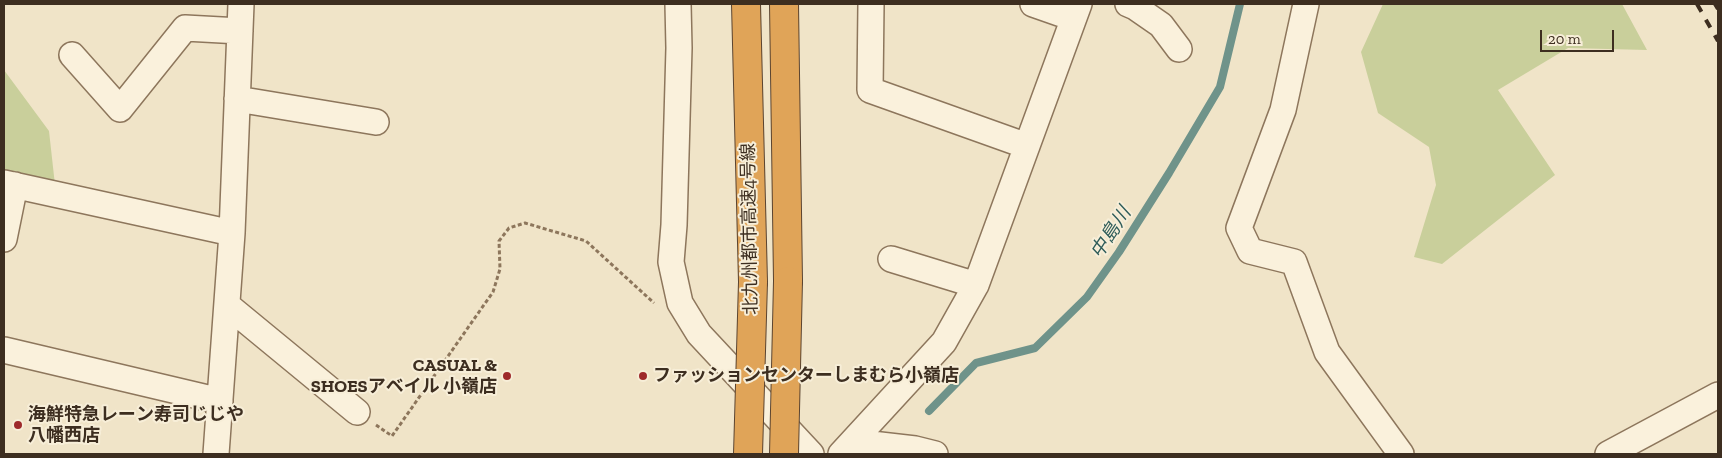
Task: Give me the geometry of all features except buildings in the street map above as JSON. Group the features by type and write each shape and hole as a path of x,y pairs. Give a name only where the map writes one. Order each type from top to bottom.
{"highway":[{"name":"北九州都市高速4号線","path":"746,4 753,282 748,454"},
{"name":"北九州都市高速4号線","path":"784,4 788,281 784,454"}],"street":[{"path":"216,454 232,233 241,4"},
{"path":"678,4 679,48 674,225 671,262 680,302 699,334 811,454"},
{"path":"871,4 870,90 1027,146"},
{"path":"848,448 944,342 976,285 1076,11 1033,4"},
{"path":"1128,4 1161,25 1179,49"},
{"path":"1306,4 1283,110 1239,228 1250,251 1294,262 1327,352 1401,454"},
{"path":"72,55 120,109 185,28 240,31"},
{"path":"237,100 376,122"},
{"path":"4,239 9,184 232,233"},
{"path":"891,259 976,285"},
{"path":"227,305 357,412"},
{"path":"4,350 220,401"},
{"path":"1608,454 1718,395"},
{"path":"848,448 915,449 935,454"}],"path":[{"path":"357,412 392,436 493,292 500,269 499,241 509,228 525,224 586,241 654,303 680,302"}],"green space":[{"path":"1383,4 1622,4 1647,50 1568,48 1498,90 1555,175 1442,264 1414,257 1436,185 1429,147 1378,113 1361,52"},
{"path":"4,70 49,131 55,185 4,173"}],"waterway":[{"name":"中島川","path":"929,411 976,363 1035,348 1087,297 1119,252 1220,87 1240,4"}],"railway":[{"path":"1697,4 1718,41"},
{"path":"1715,4 1718,9"}],"place":[{"name":"CASUAL & SHOESアベイル 小嶺店","path":"507,376"},
{"name":"ファッションセンターしまむら小嶺店","path":"643,376"},
{"name":"海鮮特急レーン寿司じじや 八幡西店","path":"18,425"}]}
